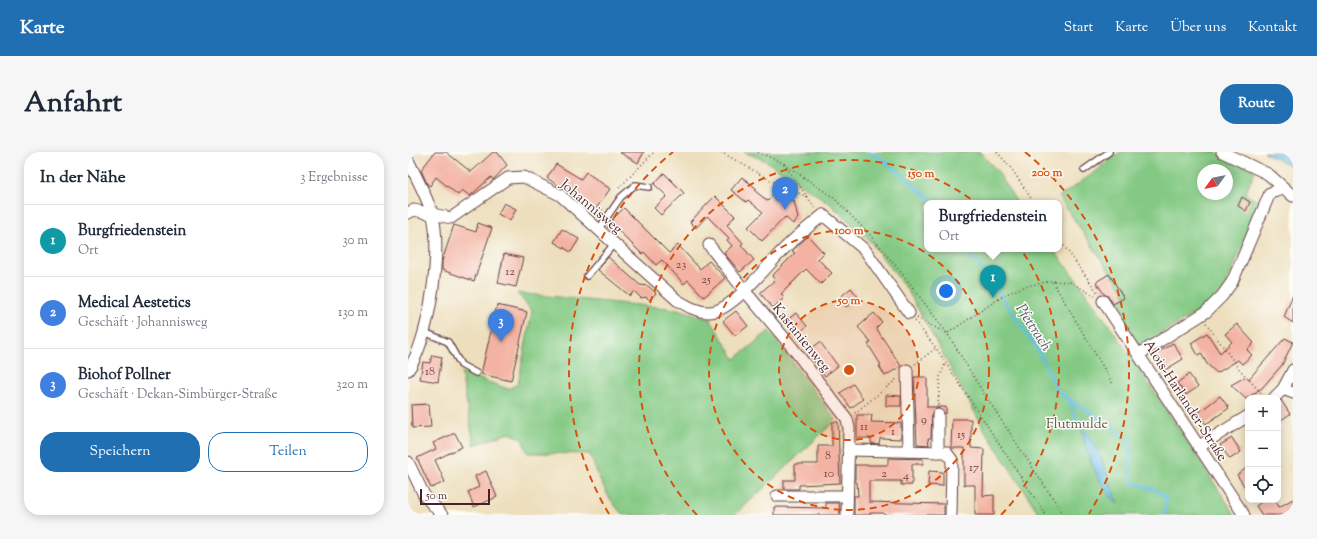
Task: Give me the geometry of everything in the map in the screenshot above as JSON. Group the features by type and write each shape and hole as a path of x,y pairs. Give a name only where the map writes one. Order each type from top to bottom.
{"street":[{"path":"1222,152 1268,174 1283,189 1293,196"},
{"path":"408,160 432,214 436,255 424,332 413,364 408,370"},
{"name":"Johannisweg","path":"408,213 414,210 451,218 508,178 524,177 560,195 678,300 694,309 710,312 724,307 744,290 787,245 823,215"},
{"path":"1139,354 1201,315 1216,303 1232,282 1270,193 1283,189"},
{"path":"823,215 865,250 909,313"},
{"path":"709,245 744,290"},
{"name":"Kastanienweg","path":"744,290 792,347 847,419"},
{"name":"Alois-Harlander-Straße","path":"1103,301 1244,515"},
{"path":"907,370 909,451"},
{"path":"1288,391 1293,370"},
{"path":"938,415 938,452"},
{"path":"1198,447 1245,418"},
{"path":"847,419 849,428 847,515"},
{"path":"848,450 946,452 952,460 951,515"},
{"path":"408,462 424,495 442,515"},
{"path":"777,496 847,496"}],"lane":[{"path":"1084,170 1109,152"},
{"path":"598,230 622,197 634,185 648,187"},
{"path":"587,276 614,244"},
{"path":"424,332 448,342 461,365 476,373"}],"path":[{"path":"721,152 770,180 807,197"},
{"path":"997,152 1011,168 1032,200"},
{"path":"782,163 814,208 823,215"},
{"path":"1062,243 1103,301"},
{"path":"948,333 1006,294 1026,286 1052,281 1070,282 1103,301"},
{"path":"1052,281 1113,384"},
{"path":"909,313 929,326 948,333 984,394 1064,515"},
{"path":"909,313 936,348 945,364 1046,515"},
{"path":"1201,315 1240,370 1263,395"},
{"path":"847,419 936,348"},
{"path":"938,415 940,376 945,364"}],"green space":[{"name":"Flutmulde","path":"744,152 980,152 998,172 1015,200 924,200 924,252 1055,252 1124,347 1235,515 1040,515 984,429 908,291 870,241 829,203 766,161"},
{"path":"1120,152 1215,152 1255,171 1245,194 1261,203 1223,291 1204,308 1143,345 1137,345 1111,308 1126,297 1124,293 1059,197 1101,168 1102,165"},
{"path":"517,293 678,309 710,319 735,359 769,331 836,420 735,515 623,515 603,486 590,454 528,453 521,438 509,433 474,445 461,372 508,389 518,384 532,311"}],"water":[{"path":"1264,152 1293,152 1293,167"},
{"path":"1081,428 1088,434 1097,448 1118,504 1105,489 1094,469 1086,448"}],"building":[{"path":"435,152 446,152 471,172 493,152 497,152 507,165 493,180 491,177 470,196 462,190 458,195 436,177 430,186 427,184 421,170"},
{"path":"619,152 644,152 638,163"},
{"path":"556,164 581,179 586,172 610,189 595,210 547,178"},
{"path":"664,173 684,193 661,215 654,208 667,196 654,184"},
{"path":"742,177 757,189 755,191 768,201 776,190 794,201 798,218 793,224 785,217 762,241 748,227 763,212 748,200 746,202 731,190"},
{"path":"715,196 735,216 727,225 743,243 741,245 754,260 740,272 724,253 732,246 727,240 729,238 707,216 696,228 690,222"},
{"path":"1242,197 1250,202 1246,211 1238,206"},
{"path":"504,203 516,209 510,221 498,214"},
{"path":"624,208 669,253 678,245 700,269 709,261 725,278 704,297 688,280 684,284 662,260 656,265 644,252 642,254 610,222"},
{"path":"478,223 492,228 474,281 442,270 442,261 454,225 476,232"},
{"path":"562,229 579,239 571,252 554,242"},
{"path":"808,236 824,253 818,259 832,273 821,284 806,269 781,294 784,298 773,308 760,293 775,280 772,276 795,253 792,251"},
{"path":"504,254 523,258 516,287 498,283"},
{"path":"608,257 640,285 648,286 656,293 650,300 646,297 641,298 634,291 630,296 598,270"},
{"path":"1109,274 1124,298 1113,304 1096,282"},
{"path":"851,288 858,297 846,307 839,298"},
{"path":"1293,295 1293,323 1284,317"},
{"path":"497,305 527,312 511,381 481,374"},
{"path":"736,311 748,326 735,336 723,321"},
{"path":"796,313 807,326 795,336 785,322"},
{"path":"874,313 882,322 876,328 901,366 885,376 879,366 881,365 868,344 871,342 858,327"},
{"path":"1237,324 1254,343 1247,350 1252,355 1242,364 1238,360 1217,373 1207,364 1201,353 1198,355 1191,343 1207,333 1220,353 1232,342 1225,334"},
{"path":"1285,338 1293,342 1282,365 1262,388 1252,395 1245,395 1245,398 1231,385 1245,377 1248,380"},
{"path":"820,342 838,366 825,376 807,352"},
{"path":"1173,343 1183,359 1165,370 1155,354"},
{"path":"432,355 442,357 438,382 420,379 423,362 430,363"},
{"path":"1189,374 1198,387 1186,395 1177,383"},
{"path":"914,377 927,377 927,407 946,407 946,414 938,408 932,412 931,438 928,438 929,445 917,444"},
{"path":"853,384 863,399 851,408 840,393"},
{"path":"886,395 901,396 901,406 886,406"},
{"path":"1220,396 1229,408 1206,424 1198,413"},
{"path":"1281,400 1290,414 1281,420"},
{"path":"429,404 431,427 412,428 411,405"},
{"path":"857,415 872,415 871,422 901,423 901,439 880,438 879,444 871,443 871,438 857,438"},
{"path":"952,419 971,419 971,448 984,449 983,496 994,495 994,515 975,515 975,485 964,485 964,448 951,448"},
{"path":"832,422 838,422 840,483 799,485 799,489 784,489 784,480 795,480 795,464 818,464 818,446 832,446"},
{"path":"455,433 462,447 435,460 445,482 431,488 417,458 436,449 433,443"},
{"path":"1232,438 1241,452 1230,459 1220,445"},
{"path":"888,458 923,459 923,464 912,464 912,485 901,485 901,481 869,481 869,502 944,504 944,515 884,515 884,513 870,513 870,515 854,515 854,496 858,496 857,482 855,482 855,465 888,465"},
{"path":"1245,469 1245,487 1237,475"},
{"path":"486,471 497,497 474,507 468,492 479,487 475,476"},
{"path":"929,471 943,472 943,486 928,485"},
{"path":"1293,499 1293,515 1262,515 1256,506 1260,503 1277,503 1279,507"},
{"path":"826,503 839,503 840,515 774,515 774,507 826,508"}],"waterway":[{"name":"Pfettrach","path":"868,152 884,160 931,200"},
{"name":"Pfettrach","path":"967,252 985,272 1040,354 1058,392 1107,423 1132,443 1129,465 1132,482 1155,490 1166,498 1164,515"},
{"name":"Pfettrach","path":"1068,398 1081,428"}],"place":[{"name":"Medical Aestetics","path":"785,210"},
{"name":"Burgfriedenstein","path":"993,298"},
{"name":"Biohof Pollner","path":"501,342"}]}
